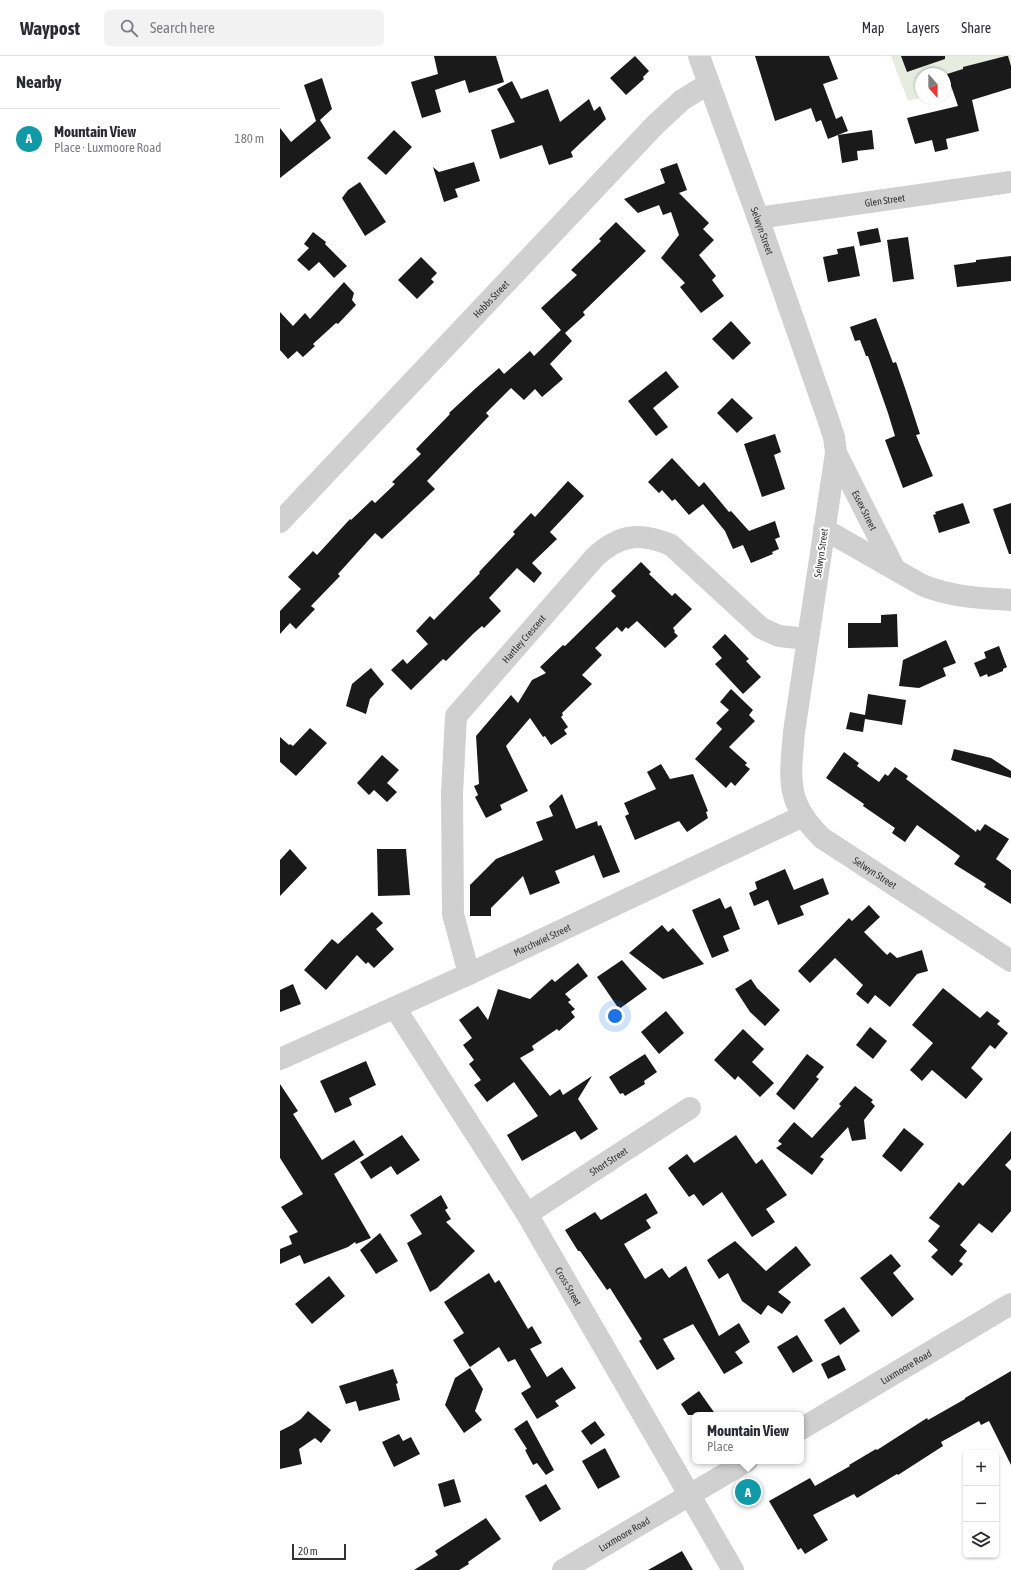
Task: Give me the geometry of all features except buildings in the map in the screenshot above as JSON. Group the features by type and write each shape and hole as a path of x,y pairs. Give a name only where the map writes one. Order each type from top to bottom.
{"street":[{"name":"Selwyn Street","path":"699,56 758,218 834,437 836,453 794,732 790,778 792,790 803,816 810,826 822,838 1011,961"},
{"name":"Hobbs Street","path":"280,522 654,125 682,100 708,84"},
{"name":"Glen Street","path":"758,218 1011,182"},
{"name":"Essex Street","path":"836,453 894,568"},
{"path":"824,529 922,585 938,592 965,597 1011,600"},
{"name":"Hartley Crescent","path":"469,974 452,914 452,794 456,716 595,557 605,548 624,538 640,536 655,538 671,545 761,628 779,636 808,639"},
{"name":"Marchwiel Street","path":"280,1060 469,974 803,816"},
{"name":"Cross Street","path":"395,1008 527,1214 689,1495 734,1570"},
{"name":"Short Street","path":"527,1214 690,1108"},
{"name":"Luxmoore Road","path":"804,1427 1011,1304"},
{"name":"Luxmoore Road","path":"563,1570 742,1464"}],"shaded area":[{"path":"891,56 1011,56 1011,74 951,90 951,68 915,68 915,99 908,101"}],"place":[{"name":"Mountain View","path":"748,1492"}]}
